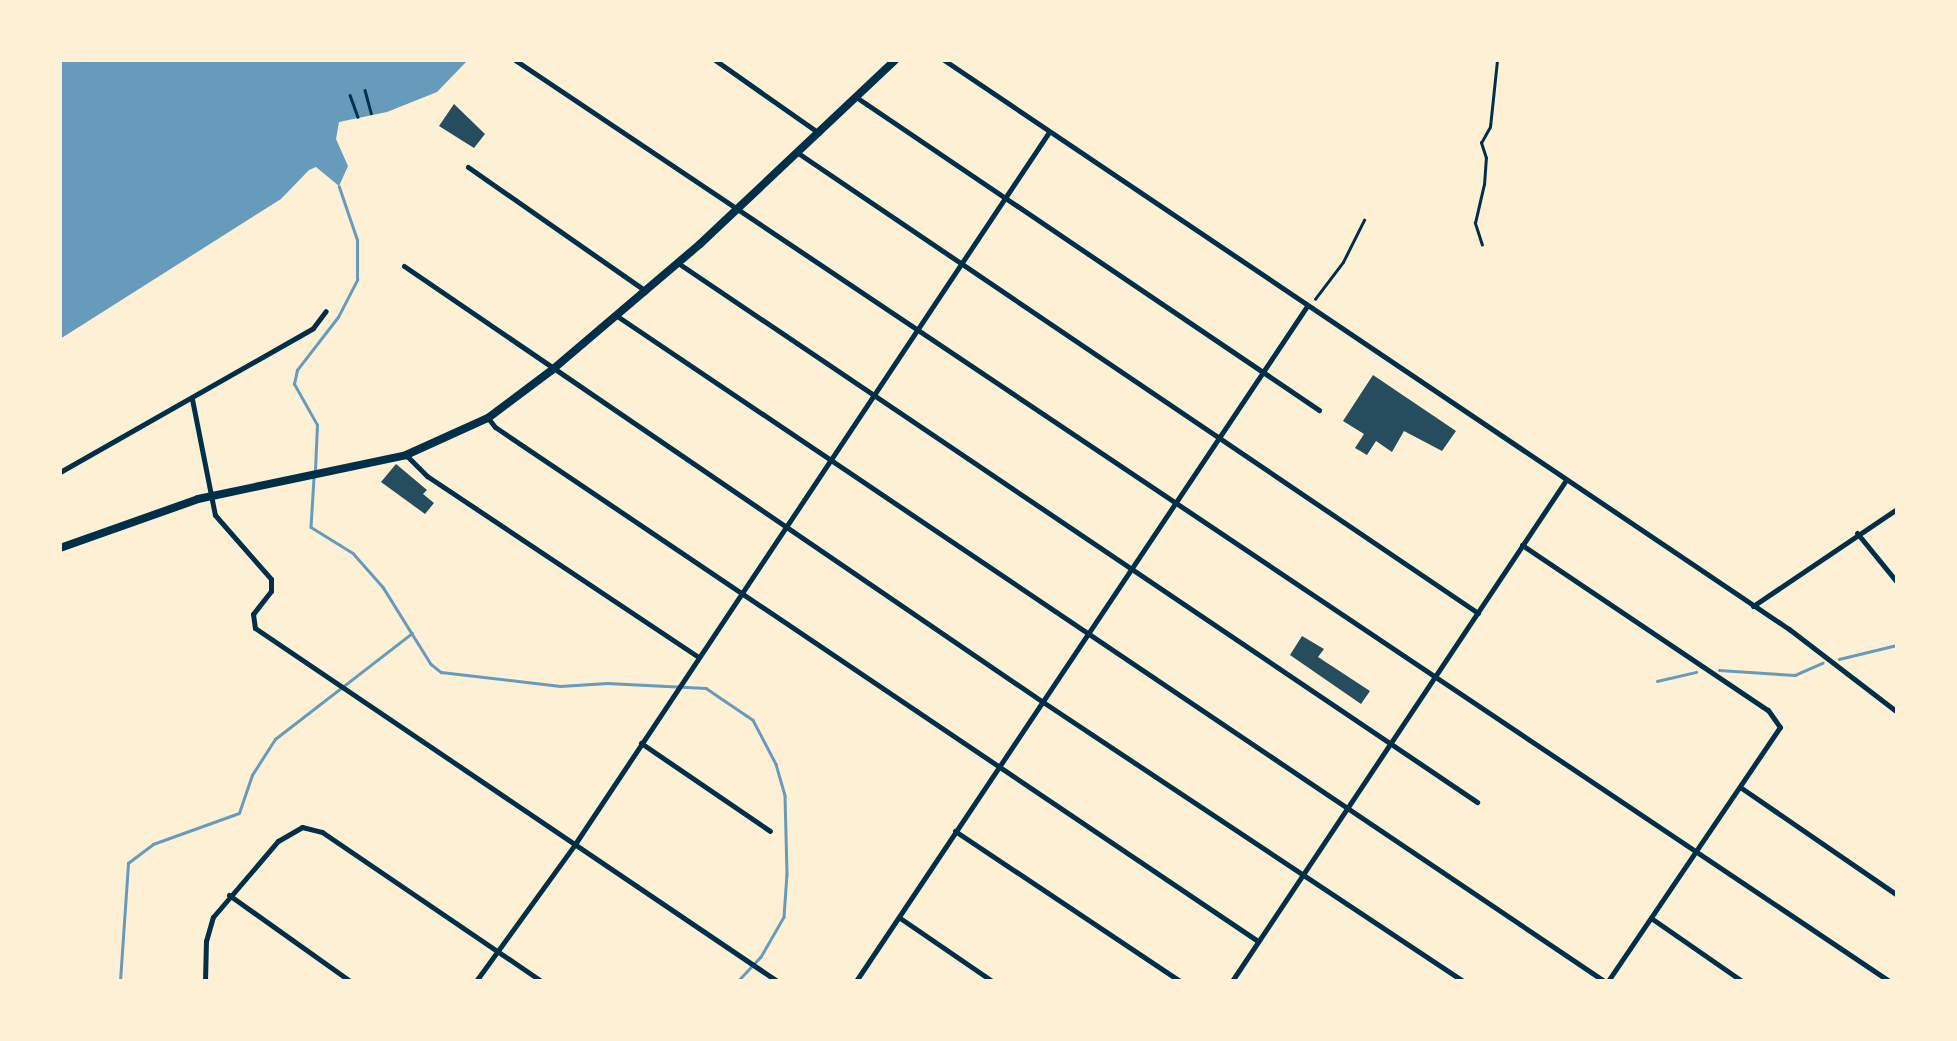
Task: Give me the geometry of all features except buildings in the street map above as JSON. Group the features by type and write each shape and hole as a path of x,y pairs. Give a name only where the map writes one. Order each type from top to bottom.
{"main road":[{"path":"60,548 212,496 406,455 488,418 552,370 678,263 895,60"}],"street":[{"path":"515,60 1888,981"},
{"path":"715,60 819,133"},
{"path":"944,60 1754,606 1897,712"},
{"path":"856,97 1319,410"},
{"path":"476,981 575,844 690,664 1049,132"},
{"path":"798,153 1478,613"},
{"path":"468,167 646,291"},
{"path":"678,263 1478,802"},
{"path":"404,266 1042,702 1463,981"},
{"path":"856,981 1309,305"},
{"path":"60,472 313,328 326,311"},
{"path":"616,316 1606,981 1778,734 1778,721 1522,545"},
{"path":"192,399 215,515 271,579 271,591 253,614 256,628 777,981"},
{"path":"488,418 511,438 1258,941"},
{"path":"406,455 427,476 697,656"},
{"path":"1232,981 1566,480"},
{"path":"1754,606 1897,508"},
{"path":"1857,533 1897,582"},
{"path":"640,742 770,831"},
{"path":"1740,787 1897,896"},
{"path":"204,981 208,930 229,895 289,833 312,828 541,981"},
{"path":"955,831 1180,981"},
{"path":"229,895 350,981"},
{"path":"899,917 992,981"},
{"path":"1651,918 1742,981"}],"path":[{"path":"1482,244 1475,222 1486,158 1481,143 1490,127 1497,60"},
{"path":"365,90 371,113"},
{"path":"350,95 358,117"},
{"path":"1309,305 1343,262 1364,220"}],"water":[{"path":"60,60 468,60 437,92 387,112 339,122 336,139 348,166 339,186 316,167 309,170 281,199 60,339"}],"waterway":[{"path":"315,470 317,425 294,384 297,370 338,317 357,280 357,240 339,187"},
{"path":"314,478 311,527 353,553 383,587 431,664 441,672 560,686 607,683 706,688 753,720 776,764 785,796 787,874 784,917 761,957 739,981"},
{"path":"120,981 128,863 153,844 239,813 252,775 275,739 412,633"},
{"path":"1839,659 1897,645"},
{"path":"1719,670 1795,675 1822,663"},
{"path":"1657,681 1696,672"}]}
